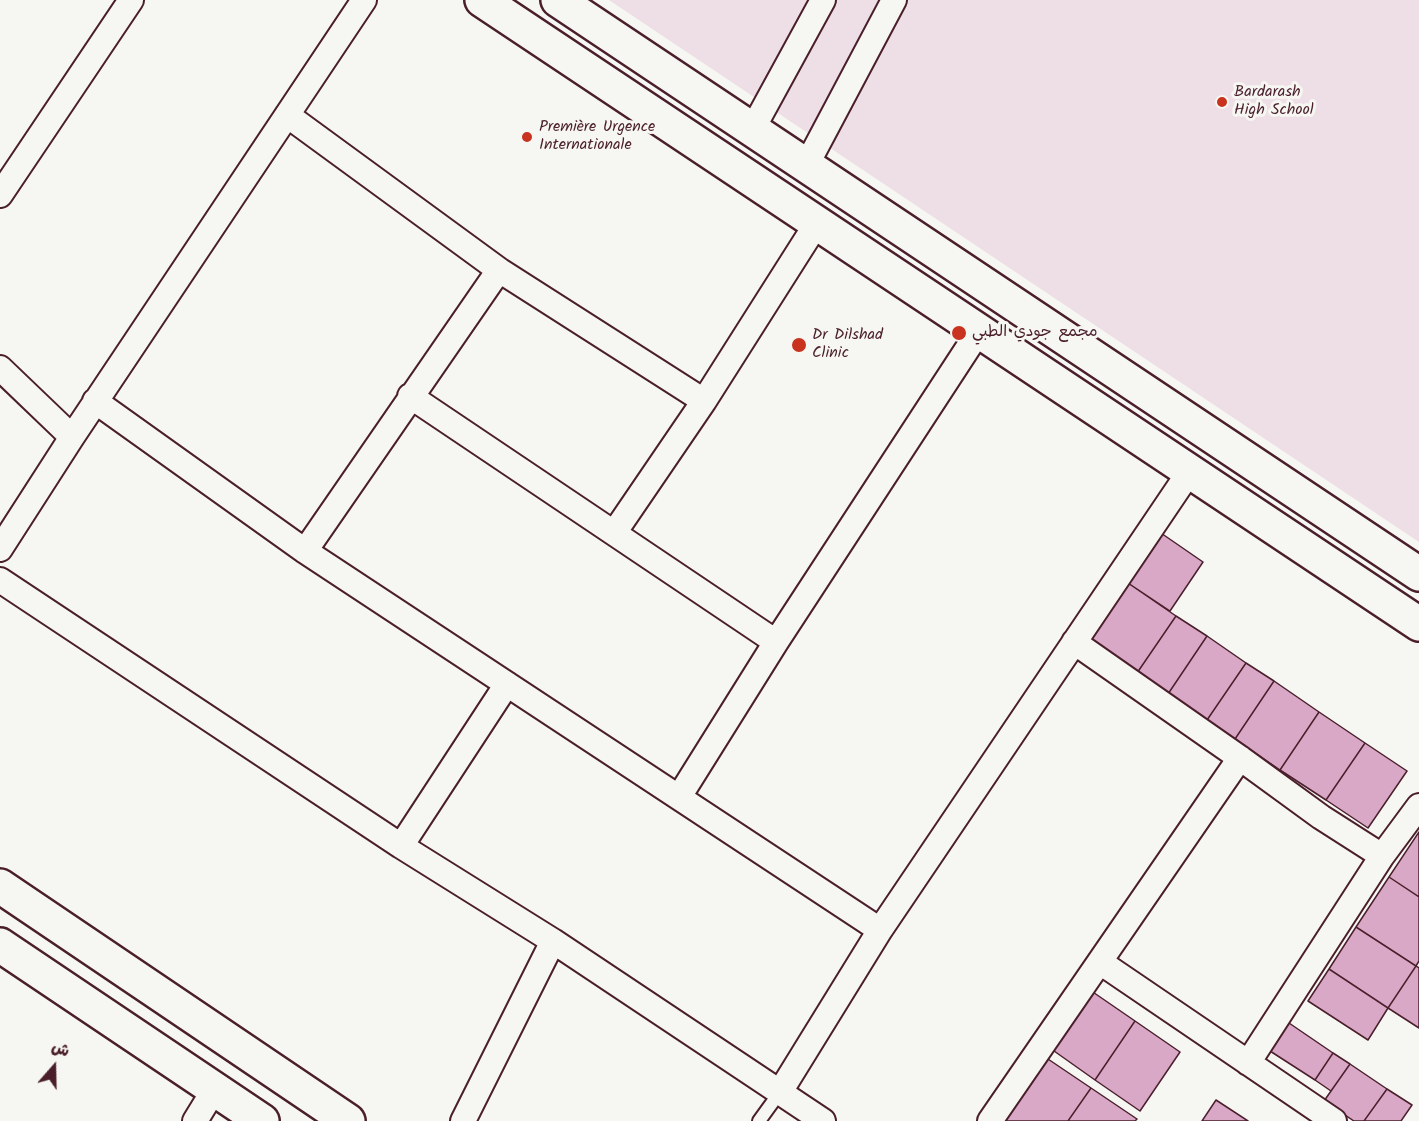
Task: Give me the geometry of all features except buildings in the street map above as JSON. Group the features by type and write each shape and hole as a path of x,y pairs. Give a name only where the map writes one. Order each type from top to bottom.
{"main road":[{"path":"482,0 1419,624"},
{"path":"558,0 1419,574"},
{"path":"1050,378 1072,343"},
{"path":"0,886 348,1121"},
{"path":"0,945 262,1121"}],"street":[{"path":"0,195 130,0"},
{"path":"0,549 95,401 364,0"},
{"path":"752,130 823,0"},
{"path":"806,165 894,0"},
{"path":"287,115 499,270 704,402"},
{"path":"614,533 704,402 817,223"},
{"path":"305,551 499,270"},
{"path":"679,797 776,642 980,331"},
{"path":"0,368 72,436"},
{"path":"410,396 776,642"},
{"path":"95,401 305,551 880,930"},
{"path":"780,1092 880,930 1190,471"},
{"path":"0,580 401,846 553,941 824,1121"},
{"path":"1074,642 1321,817 1382,856"},
{"path":"401,846 507,684"},
{"path":"990,1121 1240,758"},
{"path":"1248,1063 1382,856 1419,806"},
{"path":"463,1121 553,941"},
{"path":"1100,962 1334,1121"},
{"path":"195,1121 214,1090"}],"lane":[{"path":"759,1121 780,1092"}],"shaded area":[{"path":"609,0 1419,0 1419,542"}],"place":[{"name":"Bardarash High School","path":"1222,102"},
{"name":"Première Urgence Internationale","path":"527,137"},
{"name":"مجمع جودي الطبي","path":"959,333"},
{"name":"Dr Dilshad Clinic","path":"799,345"}]}
